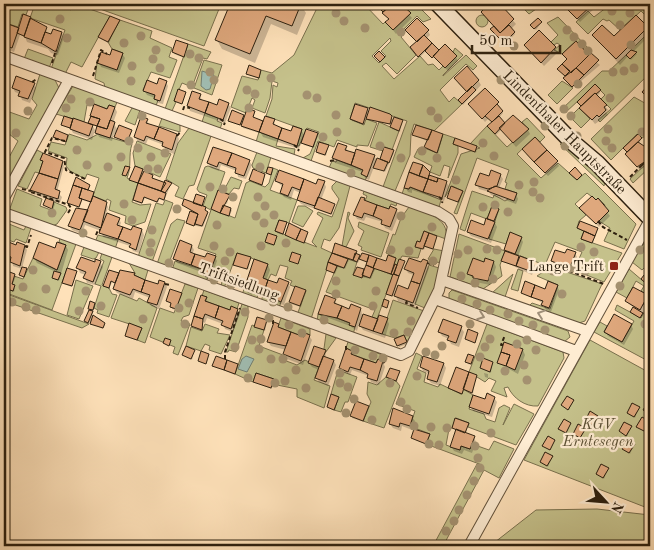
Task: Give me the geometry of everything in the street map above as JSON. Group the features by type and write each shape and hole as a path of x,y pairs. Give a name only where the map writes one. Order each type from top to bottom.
{"street":[{"name":"Lindenthaler Hauptstraße","path":"438,4 571,141 597,163 650,219"},
{"name":"Triftsiedlung","path":"4,56 444,215 453,226 442,280 435,299 409,351 401,355 4,213"},
{"path":"4,198 69,80"},
{"path":"469,546 650,219"},
{"path":"442,280 587,331"},
{"path":"435,299 576,351"}],"path":[{"path":"48,72 56,50"},
{"path":"93,88 94,73 101,50 107,54"},
{"path":"65,142 52,138 45,152 64,158 66,170 85,180"},
{"path":"626,181 641,164 650,158"},
{"path":"31,192 69,204 71,208 68,213"},
{"path":"598,221 603,227 629,241"},
{"path":"25,246 27,247 36,224"},
{"path":"560,265 559,267 606,284"},
{"path":"225,359 225,352 243,298"},
{"path":"407,301 406,304 424,310"},
{"path":"503,345 501,345 506,330"}],"green space":[{"path":"4,4 30,4 26,15 22,14 18,27 9,24 7,29 4,28"},
{"path":"35,4 59,4 71,10 75,4 110,16 82,67 71,62 65,74 51,69 65,30 30,18"},
{"path":"86,4 221,4 204,46"},
{"path":"319,4 357,4 361,7 364,4 383,24 385,22 393,30 410,14 404,7 407,4 416,4 431,19 423,22 417,16 403,30 405,32 401,37 416,55 397,74 386,63 382,66 394,79 420,56 428,65 433,64 439,70 443,66 445,68 455,48 463,55 443,76 466,55 477,66 473,70 466,64 440,90 449,102 454,97 462,104 434,131 414,124 411,134 410,155 395,191 383,187 407,121 355,103 350,119 364,125 366,119 377,123 368,146 357,145 357,147 337,140 334,147 318,141 311,161 303,158 310,154 319,132 307,128 299,146 297,146 302,129 266,116 272,99 273,85 277,87 278,83 272,81 270,98 265,113 252,108 255,100 252,98 246,113 231,107 242,76 258,80 261,70 272,73 294,55","holes":["390,38 391,41 381,51 386,56 379,63 372,56"]},
{"path":"519,4 543,4 529,14"},
{"path":"611,4 625,6 627,4 643,4 642,6 650,11 650,20 641,11 620,30 609,20 603,19 588,34 576,22 588,11 594,17"},
{"path":"482,15 488,21 482,27 476,21"},
{"path":"558,17 591,51 589,54 576,41 562,54 554,50 560,45 557,43 554,45 551,42 558,35 547,23"},
{"path":"120,20 152,31 150,38 172,48 169,57 177,60 170,78 151,72 143,90 155,95 154,99 158,100 156,106 105,88 104,83 95,79 97,63 117,69 123,53 112,49 108,42"},
{"path":"650,31 650,73 600,122 598,120 611,109 601,99 605,95 595,85 565,113 562,109 602,71 609,71 626,55 630,59 636,52 631,50"},
{"path":"188,44 211,52 207,59 203,58 192,87 182,83 172,111 165,109"},
{"path":"28,49 53,58 49,68 24,59"},
{"path":"204,60 222,65 212,95 194,88"},
{"path":"40,74 54,78 59,88 4,191 4,159 7,161 18,141 4,130 4,110 29,119 37,105 32,99"},
{"path":"562,81 573,88 557,104 548,95"},
{"path":"73,86 117,102 115,107 109,105 107,109 94,104 87,105 84,122 56,114"},
{"path":"634,97 650,106 650,133 642,138 637,134 611,160 591,139"},
{"path":"132,108 140,110 135,125 125,121"},
{"path":"579,108 590,119 581,128 570,117"},
{"path":"205,113 218,118 217,121 222,123 220,129 202,122"},
{"path":"162,118 180,125 180,132 159,126"},
{"path":"527,118 545,137 540,142 535,137 517,154 541,178 558,163 577,180 585,173 636,224 624,249 604,241 610,228 599,221 605,205 598,198 596,200 587,193 575,204 586,215 579,221 577,228 584,231 581,239 622,253 604,282 574,270 582,252 555,242 545,265 515,254 521,237 510,233 506,244 489,239 499,209 492,206 487,219 471,213 465,231 460,229 472,191 493,198 494,195 505,201 517,193 505,189 509,170 477,158 457,214 454,213 463,191 452,186 445,197 461,154 480,148 470,144 487,126 507,147 528,129 522,122"},
{"path":"379,122 399,131 392,150 385,147 383,151 370,147"},
{"path":"189,128 211,136 194,185 189,186 183,199 175,196 179,187 166,179 178,143"},
{"path":"259,132 278,139 276,146 295,149 294,155 256,142"},
{"path":"69,134 87,140 98,134 132,144 127,178 138,183 132,202 140,205 151,204 145,222 133,226 125,223 126,216 109,210 111,201 93,196 99,178 87,174 85,179 70,171 66,166 67,158 48,151 51,142 65,145"},
{"path":"443,134 455,138 453,144 458,146 458,153 448,178 450,167 444,165 440,176 430,172 432,166 414,157 418,149 422,147 437,153"},
{"path":"137,141 171,154 160,177 135,166 133,153"},
{"path":"560,144 566,144 605,180 604,186"},
{"path":"37,150 43,153 41,159 43,161 39,173 35,172 27,189 18,186"},
{"path":"257,152 271,157 266,173 253,168 252,165"},
{"path":"337,160 363,170 361,174 367,176 365,181 329,168 332,161 336,162"},
{"path":"650,160 650,167 633,183 630,179"},
{"path":"208,166 225,172 212,209 235,218 246,183 250,181 265,187 269,183 273,168 278,170 270,190 297,200 289,223 279,220 275,231 317,247 312,242 323,218 317,214 318,212 332,217 339,199 332,186 337,181 350,186 339,228 330,241 324,239 321,248 332,253 311,319 297,315 306,291 290,285 292,281 285,278 288,267 280,265 276,276 271,274 268,280 263,278 268,264 237,253 224,288 221,287 224,270 218,268 216,274 210,272 216,254 198,248 211,210 203,206 207,195 199,192 197,189 205,167"},
{"path":"231,177 242,181 239,189 234,188 229,194 223,192"},
{"path":"410,187 441,200 439,207 402,194 404,188 409,189"},
{"path":"17,189 42,199 40,206 51,210 54,202 66,207 67,210 57,224 52,226 9,211"},
{"path":"364,191 397,203 396,206 391,204 389,209 365,201 367,196 363,194"},
{"path":"165,200 173,203 152,262 138,257 156,203 163,205"},
{"path":"298,206 305,206 313,211 303,227 292,222"},
{"path":"409,207 435,217 440,221 444,225 446,239 424,231 420,242 417,241 415,246 421,249 418,258 402,256 397,265 394,264 396,258 386,253 401,218"},
{"path":"348,212 350,213 348,218 354,231 346,247 342,246"},
{"path":"177,219 185,221 167,268 157,264 171,224"},
{"path":"4,222 24,230 26,226 31,228 26,243 16,239 14,242 5,239 4,243"},
{"path":"359,222 389,233 381,257 361,250 362,247 358,245 364,231 358,227"},
{"path":"459,234 505,251 500,265 502,276 483,289 450,277"},
{"path":"98,235 118,240 115,249 95,242"},
{"path":"60,238 76,244 52,310 4,292 4,288 13,291 14,276 23,279 33,258 57,270 66,245 59,242"},
{"path":"650,239 650,262 642,270 632,262 641,246"},
{"path":"84,247 99,252 96,258 93,259 81,255"},
{"path":"434,249 444,251 441,263 437,262 436,264 428,259"},
{"path":"102,253 112,257 102,285 109,288 112,294 117,295 109,317 97,313 98,310 94,308 101,286 95,284 104,261 100,259"},
{"path":"348,259 357,262 353,275 370,277 375,268 393,275 377,319 372,317 375,310 326,292 337,266 344,268"},
{"path":"175,261 204,270 203,275 208,277 206,282 172,270"},
{"path":"129,263 148,270 145,280 134,275 135,273"},
{"path":"429,265 439,268 434,290 425,308 415,304"},
{"path":"552,267 602,284 585,321 579,323 529,306 532,303 550,309 558,285 537,276 543,272 549,273"},
{"path":"518,269 523,271 518,291 511,289"},
{"path":"629,269 650,287 650,362 594,332 600,322 607,326 604,332 622,342 634,321 615,310 617,305 641,318 647,307 643,304 648,295 641,291 644,286 636,281 627,298 616,292"},
{"path":"513,274 505,297 492,293"},
{"path":"76,280 93,286 79,319 67,315"},
{"path":"185,284 198,288 189,315 183,317 181,321 190,324 178,355 173,353 175,347 150,337 160,308 174,313"},
{"path":"251,287 258,290 257,300 242,295 244,289 249,291"},
{"path":"204,290 239,303 237,309 230,310 205,301 207,297 202,296"},
{"path":"452,290 568,331 570,337 564,342 449,300 449,293"},
{"path":"4,293 89,324 82,328 4,301"},
{"path":"264,293 281,302 279,308 261,301"},
{"path":"120,294 137,301 139,298 157,308 145,343 137,340 142,328 111,318"},
{"path":"393,300 424,311 407,342 404,335 395,338 382,334"},
{"path":"242,304 248,306 248,317 236,352 229,350 226,352"},
{"path":"323,313 350,323 349,325 355,327 353,335 317,322 318,314 322,315"},
{"path":"281,318 310,329 310,335 305,333 304,337 278,327"},
{"path":"205,324 219,329 217,333 230,335 221,354 209,350 210,346 205,344 201,351 186,346 191,327 202,331"},
{"path":"487,324 563,352 564,358 538,406 520,401 508,387 504,388 507,397 491,391 496,381 489,378 485,382 469,372"},
{"path":"252,325 264,330 259,346 283,355 281,359 297,365 305,360 319,367 314,380 330,386 324,408 297,397 297,389 272,384 274,379 256,373 253,382 235,374"},
{"path":"326,334 336,338 323,356"},
{"name":"KGV Erntesegen","path":"590,340 650,373 650,509 524,460"},
{"path":"348,342 385,356 383,361 378,359 376,363 351,354 352,351 346,348"},
{"path":"416,353 422,356 417,369 426,373 424,382 438,387 440,384 461,394 463,389 473,395 469,409 484,414 486,419 495,422 499,408 504,405 510,408 503,425 514,404 534,414 516,445 468,427 469,423 456,418 452,428 449,429 446,445 460,450 461,446 470,449 472,444 489,450 494,441 514,449 499,478 484,470 443,546 433,546 477,464 482,465 426,444 430,434 410,426 415,411 396,404"},
{"path":"338,370 357,377 348,402 345,402 341,412 334,410 339,397 331,394"},
{"path":"386,377 396,381 400,386 384,428 363,421 371,402 367,394 368,382 377,385"},
{"path":"597,509 650,515 650,546 490,546 536,510"}],"shaded area":[{"path":"202,71 214,75 210,89 206,90 201,86"},
{"path":"246,356 254,359 247,372 238,369 242,359"}],"building":[{"path":"230,4 301,4 292,26 266,16 250,54 215,40"},
{"path":"379,4 392,4 383,12 377,6"},
{"path":"392,4 401,4 411,13 393,30 385,22 389,19 382,13"},
{"path":"489,4 500,4 514,19 500,33 481,12"},
{"path":"562,4 593,4 577,19"},
{"path":"23,14 31,17 24,36 17,33"},
{"path":"636,15 648,27 616,59 592,35 602,25 614,36"},
{"path":"110,16 120,20 108,42 98,37"},
{"path":"30,18 47,27 41,43 24,37"},
{"path":"417,18 429,30 417,42 405,30"},
{"path":"538,18 542,22 534,29 530,25"},
{"path":"8,24 19,28 12,48 4,45 4,28 7,29"},
{"path":"509,25 515,32 504,43 490,29 494,26 500,33"},
{"path":"53,29 62,32 56,52 41,43 45,32 51,34"},
{"path":"539,30 556,47 541,63 524,45"},
{"path":"424,35 432,43 418,57 410,47"},
{"path":"176,40 188,44 184,57 172,52"},
{"path":"576,41 589,55 571,73 562,64 567,59 562,54"},
{"path":"432,43 439,50 432,58 425,51"},
{"path":"445,44 457,56 445,68 433,56"},
{"path":"112,49 123,53 117,70 97,63 101,52 110,55"},
{"path":"631,50 637,52 630,59 626,55"},
{"path":"379,51 385,57 380,62 374,56"},
{"path":"591,53 599,60 584,75 576,68"},
{"path":"562,64 570,71 565,76 557,69"},
{"path":"249,65 261,70 259,78 246,74"},
{"path":"467,66 479,80 467,92 454,78"},
{"path":"576,68 584,75 572,87 563,78"},
{"path":"16,76 35,83 28,99 18,96 20,91 12,88"},
{"path":"159,78 167,81 160,101 154,99 155,95 143,91 147,80 157,84"},
{"path":"650,83 650,99 649,99 642,92"},
{"path":"595,84 601,90 581,106 577,102"},
{"path":"472,86 476,90 462,104 458,100"},
{"path":"485,88 499,102 482,119 468,104"},
{"path":"178,89 186,92 182,104 174,101"},
{"path":"192,91 201,94 199,99 209,102 205,113 187,106"},
{"path":"595,93 607,105 604,107 606,110 599,117 597,115 592,120 579,108"},
{"path":"219,99 229,103 223,120 205,113 209,102 217,105"},
{"path":"94,104 107,109 109,105 115,107 107,129 97,126 100,119 90,116"},
{"path":"355,104 368,108 363,124 350,119"},
{"path":"497,104 503,111 492,122 485,116"},
{"path":"370,107 390,114 392,116 390,124 366,119"},
{"path":"247,109 255,111 253,117 263,121 259,132 241,126"},
{"path":"232,110 244,115 240,125 228,121"},
{"path":"513,115 529,129 513,143 499,128"},
{"path":"64,116 73,119 70,128 61,125"},
{"path":"91,116 100,119 97,126 88,123"},
{"path":"141,116 148,119 146,123 159,127 154,139 146,136 144,141 134,137"},
{"path":"265,116 275,119 273,124 282,128 278,139 259,132"},
{"path":"499,116 505,123 495,134 487,126"},
{"path":"394,117 403,120 399,131 390,127"},
{"path":"73,118 93,125 89,136 70,129"},
{"path":"110,120 115,122 110,138 95,133 97,126 107,129"},
{"path":"119,125 132,130 127,142 114,137"},
{"path":"416,125 432,130 428,140 412,135"},
{"path":"293,126 302,129 297,146 278,139 282,128 291,131"},
{"path":"159,127 177,134 172,150 162,146 163,142 154,139"},
{"path":"306,129 318,133 313,147 301,143"},
{"path":"56,130 68,135 66,142 53,137"},
{"path":"432,130 443,134 437,153 424,147"},
{"path":"4,132 9,134 4,140"},
{"path":"638,134 642,138 627,152 623,148"},
{"path":"535,137 547,150 534,162 522,149"},
{"path":"455,138 477,146 475,152 453,144"},
{"path":"319,142 329,145 325,155 316,152"},
{"path":"638,142 650,150 648,156 650,158 637,167 625,154"},
{"path":"338,143 347,146 345,150 355,153 351,165 332,158"},
{"path":"213,147 232,153 227,165 219,162 217,167 207,163"},
{"path":"384,147 394,150 389,163 380,159"},
{"path":"356,149 375,155 367,177 361,174 363,170 351,165"},
{"path":"547,150 558,161 545,173 534,162"},
{"path":"43,153 63,161 58,179 39,173 43,161 40,160"},
{"path":"232,153 250,160 244,176 235,173 236,168 227,165"},
{"path":"377,158 388,162 384,171 373,168"},
{"path":"413,162 423,165 419,176 409,172"},
{"path":"423,165 430,172 428,179 419,176"},
{"path":"125,166 130,167 126,176 122,175"},
{"path":"135,166 143,169 138,183 129,180"},
{"path":"268,167 273,168 271,175 266,173"},
{"path":"575,167 582,175 577,180 569,173"},
{"path":"253,169 265,174 262,185 249,180"},
{"path":"279,170 304,179 300,190 292,187 288,196 280,193 283,184 275,181"},
{"path":"491,170 501,174 497,186 488,189 475,185 480,173 489,176"},
{"path":"144,171 153,175 152,178 166,183 161,191 138,183"},
{"path":"409,172 428,179 423,192 410,187 409,189 404,188"},
{"path":"39,173 58,179 55,189 60,191 58,199 30,190"},
{"path":"429,175 438,178 437,182 428,179"},
{"path":"76,177 90,185 88,190 73,185"},
{"path":"438,178 447,181 442,198 423,192 428,179 437,182"},
{"path":"304,179 316,184 318,179 325,181 315,206 297,200"},
{"path":"165,180 172,183 165,193 161,191"},
{"path":"138,183 166,193 164,200 159,198 157,202 144,197 142,203 133,200"},
{"path":"73,185 82,188 79,198 82,199 79,207 67,203"},
{"path":"451,186 463,191 458,202 447,198"},
{"path":"495,186 517,193 514,201 487,191"},
{"path":"82,188 94,192 91,202 79,198"},
{"path":"218,190 230,195 220,213 211,209"},
{"path":"196,194 205,197 202,206 193,203"},
{"path":"93,196 107,202 101,228 83,221"},
{"path":"592,196 596,200 598,198 609,211 596,224 579,208"},
{"path":"318,197 335,204 331,214 314,208"},
{"path":"361,197 377,205 373,216 364,213 362,218 353,215"},
{"path":"46,198 54,201 52,209 43,205"},
{"path":"184,199 206,207 205,210 208,212 202,226 195,224 198,214 182,205"},
{"path":"223,205 231,208 229,216 220,213"},
{"path":"377,205 389,209 390,206 397,209 390,227 381,224 382,220 373,216"},
{"path":"492,206 499,209 494,221 487,219"},
{"path":"76,208 88,210 80,230 68,226"},
{"path":"190,211 198,214 194,226 186,223"},
{"path":"107,213 120,218 117,225 123,227 118,239 99,233"},
{"path":"486,218 495,222 488,239 467,232 471,220 484,225"},
{"path":"279,220 287,222 283,234 275,231"},
{"path":"580,221 598,228 595,236 577,228"},
{"path":"289,223 301,229 296,240 285,235"},
{"path":"133,226 142,229 136,250 129,247 131,244 118,239 123,227 131,230"},
{"path":"301,229 308,232 304,243 296,240"},
{"path":"424,231 429,233 423,249 415,247 417,241 420,242"},
{"path":"584,231 595,236 592,243 581,239"},
{"path":"510,232 522,237 515,254 504,250"},
{"path":"268,233 277,236 274,245 265,242"},
{"path":"429,233 437,236 433,249 424,246"},
{"path":"180,240 192,245 190,252 195,254 191,265 173,259"},
{"path":"6,241 16,245 17,242 25,245 20,266 10,262 11,257 4,255"},
{"path":"39,242 55,248 57,242 66,245 57,270 33,258"},
{"path":"335,243 357,251 353,260 332,253"},
{"path":"567,249 576,252 570,268 551,261 555,250 565,253"},
{"path":"505,251 519,256 516,266 501,261"},
{"path":"292,252 301,255 298,264 289,261"},
{"path":"207,253 216,256 208,277 203,275 204,270 191,265 195,254 205,257"},
{"path":"237,253 251,257 247,269 233,265"},
{"path":"332,253 348,259 344,268 328,262"},
{"path":"355,253 360,255 357,262 353,260"},
{"path":"362,253 369,255 367,262 359,259"},
{"path":"369,255 377,258 373,268 366,265"},
{"path":"388,255 396,258 391,274 373,268 377,258 386,261"},
{"path":"520,256 533,261 530,271 516,266"},
{"path":"81,257 95,262 95,259 101,261 93,282 83,278 86,272 76,268"},
{"path":"409,258 421,262 423,259 428,261 420,284 411,281 414,273 404,269"},
{"path":"473,258 484,262 485,258 494,261 488,281 473,278 473,276 467,274"},
{"path":"254,259 268,264 263,278 268,280 264,292 251,287 249,291 244,289"},
{"path":"399,259 405,261 399,276 394,274"},
{"path":"328,262 337,266 334,273 326,270"},
{"path":"395,264 397,265 393,275 391,274"},
{"path":"650,264 650,276 645,270"},
{"path":"366,265 374,268 370,278 362,275"},
{"path":"22,267 27,268 24,277 19,275"},
{"path":"357,267 364,269 362,278 353,275"},
{"path":"67,268 77,271 72,286 62,283"},
{"path":"218,268 224,270 221,279 215,277"},
{"path":"109,270 119,273 115,283 111,281 109,288 103,286"},
{"path":"120,270 135,273 134,275 145,280 141,292 133,289 130,295 113,289"},
{"path":"7,271 15,274 12,284 15,285 13,291 4,288"},
{"path":"54,271 61,273 58,280 52,278"},
{"path":"393,274 399,276 392,296 386,294"},
{"path":"644,275 650,280 650,287 641,279"},
{"path":"279,278 289,282 281,302 275,299 276,296 264,292 268,280 277,283"},
{"path":"145,280 158,284 159,280 165,282 157,305 147,302 150,295 141,292"},
{"path":"411,281 420,284 413,303 394,296 398,285 408,289"},
{"path":"525,281 535,285 531,297 521,293"},
{"path":"548,281 558,285 549,308 541,305 543,301 531,297 535,285 545,289"},
{"path":"295,286 306,290 300,306 289,302"},
{"path":"633,287 648,295 640,310 625,301"},
{"path":"170,289 182,293 176,309 170,307 171,303 166,301"},
{"path":"201,295 207,297 205,301 219,306 215,318 205,314 203,319 194,316"},
{"path":"325,295 336,299 334,303 342,306 337,318 318,314"},
{"path":"384,299 389,301 387,308 382,306"},
{"path":"90,301 95,303 93,310 88,309"},
{"path":"351,304 361,308 355,327 337,318 342,306 349,309"},
{"path":"219,306 230,310 231,306 238,309 231,329 221,325 223,321 215,318"},
{"path":"633,307 643,313 640,318 630,312"},
{"path":"89,310 93,311 88,323 84,321"},
{"path":"363,314 378,319 373,331 359,326"},
{"path":"614,314 632,324 622,342 604,332"},
{"path":"93,315 105,323 103,328 90,324"},
{"path":"379,315 388,318 382,334 373,331"},
{"path":"194,316 203,319 202,330 191,326"},
{"path":"257,317 267,320 264,330 254,327"},
{"path":"443,319 462,326 456,343 447,340 449,336 438,332"},
{"path":"274,322 279,324 278,327 291,332 286,346 267,342"},
{"path":"129,323 142,328 137,340 125,336"},
{"path":"468,329 478,333 475,343 465,339"},
{"path":"291,332 304,337 305,333 310,335 301,361 283,354"},
{"path":"404,335 407,342 397,346 394,339"},
{"path":"165,338 171,340 169,346 163,343"},
{"path":"504,342 523,349 515,370 506,366 510,355 501,352"},
{"path":"186,346 195,350 191,359 182,355"},
{"path":"314,346 326,350 319,367 308,363"},
{"path":"346,348 352,351 351,354 364,359 360,370 350,367 348,372 339,368"},
{"path":"201,351 209,354 206,364 198,361"},
{"path":"501,352 510,355 506,366 497,363"},
{"path":"468,354 474,356 471,364 465,362"},
{"path":"216,356 227,360 224,370 212,366"},
{"path":"323,356 334,360 326,382 315,378"},
{"path":"423,356 444,363 437,382 427,379 429,371 420,367"},
{"path":"483,358 493,362 490,372 480,368"},
{"path":"364,359 376,363 378,359 383,361 377,381 367,378 368,374 360,370"},
{"path":"227,360 238,364 235,374 224,370"},
{"path":"456,367 469,372 462,394 448,388"},
{"path":"390,368 400,371 396,381 386,377"},
{"path":"469,372 477,375 472,393 463,389"},
{"path":"256,373 274,379 271,388 253,382"},
{"path":"487,393 495,397 489,414 469,407 473,395 485,399"},
{"path":"331,394 339,397 334,410 327,407"},
{"path":"567,396 574,400 568,410 561,405"},
{"path":"356,401 369,406 363,421 350,416"},
{"path":"650,401 650,414 643,410"},
{"path":"632,403 640,407 634,417 627,413"},
{"path":"393,408 413,416 410,426 400,423 399,427 389,424"},
{"path":"590,411 598,416 592,425 585,421"},
{"path":"642,417 649,421 644,431 636,427"},
{"path":"455,418 469,423 465,433 452,428"},
{"path":"564,419 571,423 566,433 558,429"},
{"path":"624,422 632,426 626,436 619,431"},
{"path":"578,424 586,428 580,438 573,434"},
{"path":"414,429 430,434 426,444 411,438"},
{"path":"456,429 475,436 470,449 461,446 460,450 450,447"},
{"path":"548,436 555,440 550,450 542,446"},
{"path":"627,439 635,444 629,453 622,449"},
{"path":"545,452 553,456 547,466 540,462"},
{"path":"601,464 609,468 603,478 596,474"}],"place":[{"name":"Lange Trift","path":"614,266"}]}
